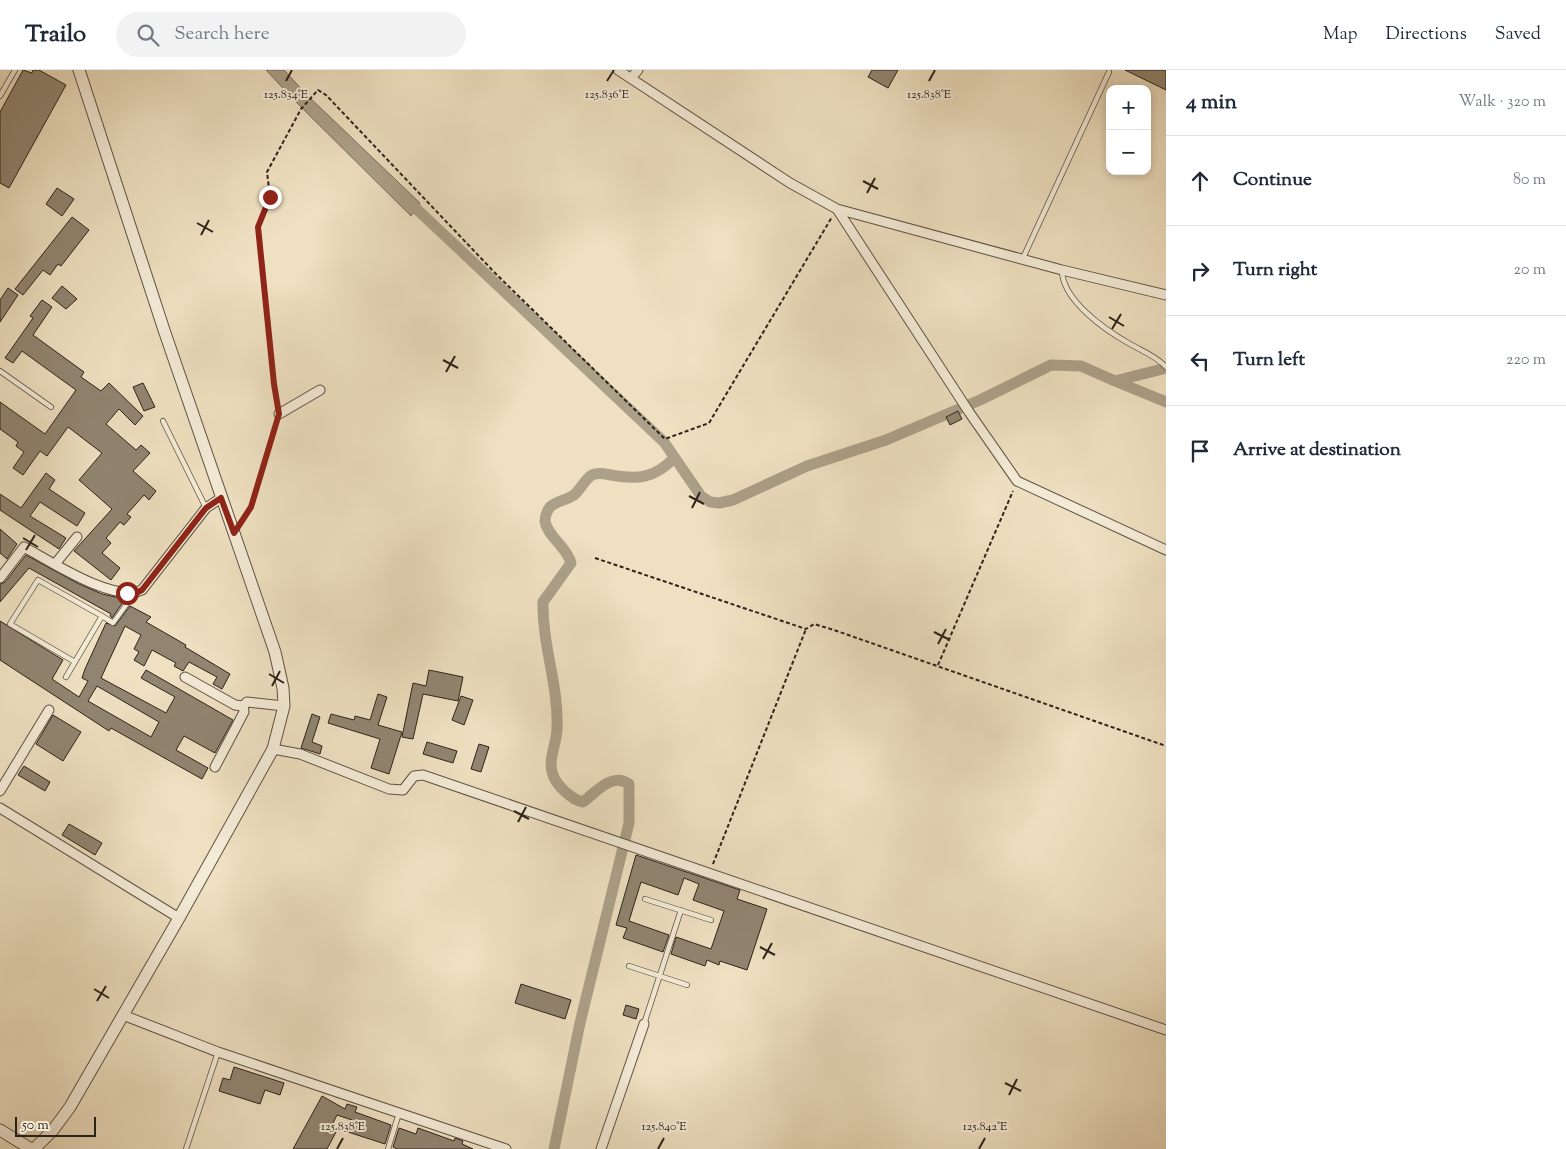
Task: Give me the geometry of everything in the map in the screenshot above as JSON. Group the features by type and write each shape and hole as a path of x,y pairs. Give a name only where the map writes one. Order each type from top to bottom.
{"street":[{"path":"0,1130 32,1149 53,1130 70,1107 179,918 273,749 284,706 283,688 275,652 221,498 79,70"},
{"path":"618,70 790,183 837,209 1062,270 1166,295"},
{"path":"631,78 638,70"},
{"path":"837,209 969,412 1017,481 1166,550"},
{"path":"279,414 320,390"},
{"path":"0,578 24,547 86,582 134,594 142,590 206,508 221,498"},
{"path":"55,564 77,537"},
{"path":"185,677 235,705 243,706 247,702 284,706"},
{"path":"215,767 244,712 243,706"},
{"path":"0,791 49,710"},
{"path":"273,749 300,754 389,789 403,790 414,776 423,775 1166,1030"},
{"path":"0,808 179,918"},
{"path":"123,1015 218,1052 506,1149"},
{"path":"601,1149 644,1024"}],"lane":[{"path":"0,96 15,70"},
{"path":"1023,258 1109,72"},
{"path":"1062,270 1062,281 1069,294 1092,317 1108,331 1164,364"},
{"path":"0,371 51,407"},
{"path":"163,420 206,508"},
{"path":"74,662 10,624 38,580 113,623 134,594"},
{"path":"66,677 102,616"},
{"path":"645,899 711,920"},
{"path":"644,1024 681,910"},
{"path":"629,966 687,984"},
{"path":"186,1149 218,1052"},
{"path":"388,1149 399,1113"}],"path":[{"path":"234,533 251,507 279,414 274,384 258,227 270,197 267,172 301,109 318,90 326,95 495,273 665,439 709,423 837,209"},
{"path":"938,665 1017,481"},
{"path":"595,558 806,629"},
{"path":"710,872 806,629 814,624 938,665 1166,746"}],"shaded area":[{"path":"266,70 284,70 307,95 420,203 411,216 294,100"}],"building":[{"path":"23,70 32,73 33,70 39,70 66,85 9,188 0,183 0,112"},
{"path":"872,70 898,70 888,88 868,77"},
{"path":"1125,70 1166,70 1166,90"},
{"path":"57,188 74,199 62,216 46,204"},
{"path":"72,217 89,230 61,266 58,264 50,275 43,270 23,295 15,289"},
{"path":"62,286 77,299 66,309 52,298"},
{"path":"8,288 18,295 0,322 0,300"},
{"path":"42,300 52,307 33,335 84,372 81,377 101,391 109,383 143,416 135,425 119,409 106,424 136,450 141,445 150,453 133,471 156,491 149,500 144,495 127,514 131,517 124,525 120,522 106,538 111,543 102,553 120,568 111,580 74,551 112,509 79,480 102,453 68,427 47,456 40,451 23,475 13,468 24,452 16,446 18,442 0,429 0,402 45,434 76,390 22,351 13,363 5,358 33,318 30,316"},
{"path":"143,383 155,407 144,411 133,387"},
{"path":"958,411 962,419 950,425 946,417"},
{"path":"46,473 55,480 49,489 85,513 77,526 40,502 30,516 66,538 59,549 0,510 0,494 21,508"},
{"path":"0,529 17,544 7,559 0,553"},
{"path":"26,555 79,584 102,594 120,598 123,602 112,618 111,614 29,568 0,602 0,584 5,582"},
{"path":"130,606 151,617 146,622 230,674 222,689 213,684 217,677 189,662 183,671 174,666 176,663 152,650 144,666 134,660 139,652 134,649 141,635 125,626 101,678 166,713 175,697 141,678 146,670 233,720 215,753 184,736 176,750 208,768 202,779 111,728 109,731 0,660 0,621 63,660 52,679 79,697 88,681 82,678 85,669 106,623 115,626","holes":["97,686 159,722 151,737 88,701"]},
{"path":"429,670 463,677 458,701 423,694 413,739 402,737 413,683 426,686"},
{"path":"378,694 387,697 378,725 402,732 389,774 371,768 380,739 328,723 331,714 354,720 355,716 370,720"},
{"path":"461,696 473,700 464,725 452,720"},
{"path":"312,714 320,717 312,742 322,746 320,754 301,748"},
{"path":"53,715 81,732 63,761 36,744"},
{"path":"427,742 457,751 453,763 423,754"},
{"path":"479,744 489,747 481,772 471,769"},
{"path":"24,766 50,782 45,791 18,775"},
{"path":"69,824 102,843 95,855 62,835"},
{"path":"636,855 740,890 737,899 767,909 747,970 720,961 719,965 707,960 705,966 671,954 676,937 711,949 724,911 693,900 699,884 684,878 678,895 641,882 629,921 669,935 663,952 623,938 627,928 616,925"},
{"path":"521,984 571,1000 565,1019 515,1003"},
{"path":"626,1005 639,1009 636,1019 623,1015"},
{"path":"234,1067 284,1083 280,1095 265,1090 260,1104 219,1091 223,1078 230,1080"},
{"path":"322,1096 345,1109 347,1104 357,1107 355,1112 391,1125 385,1144 348,1132 352,1120 337,1115 330,1129 336,1132 327,1149 293,1149"},
{"path":"399,1128 416,1134 418,1128 454,1141 455,1138 463,1141 462,1144 473,1149 397,1149 393,1147"}],"waterway":[{"path":"405,198 664,442 701,496 710,502 719,503 733,500 807,466 886,440 980,400 1051,365 1081,366 1115,381 1166,368"},
{"path":"1115,381 1166,402"},
{"path":"554,1149 580,1023 629,823 629,784 616,780 610,782 583,802 565,792 558,784 551,769 557,734 557,713 545,634 543,602 571,563 566,552 549,532 545,518 550,507 574,495 587,479 594,474 599,473 621,477 646,476 660,470 674,458"}],"route":[{"path":"127,593 134,594 142,590 206,508 221,498 234,533 251,507 269,442 279,414 274,384 258,227 270,197"}]}
